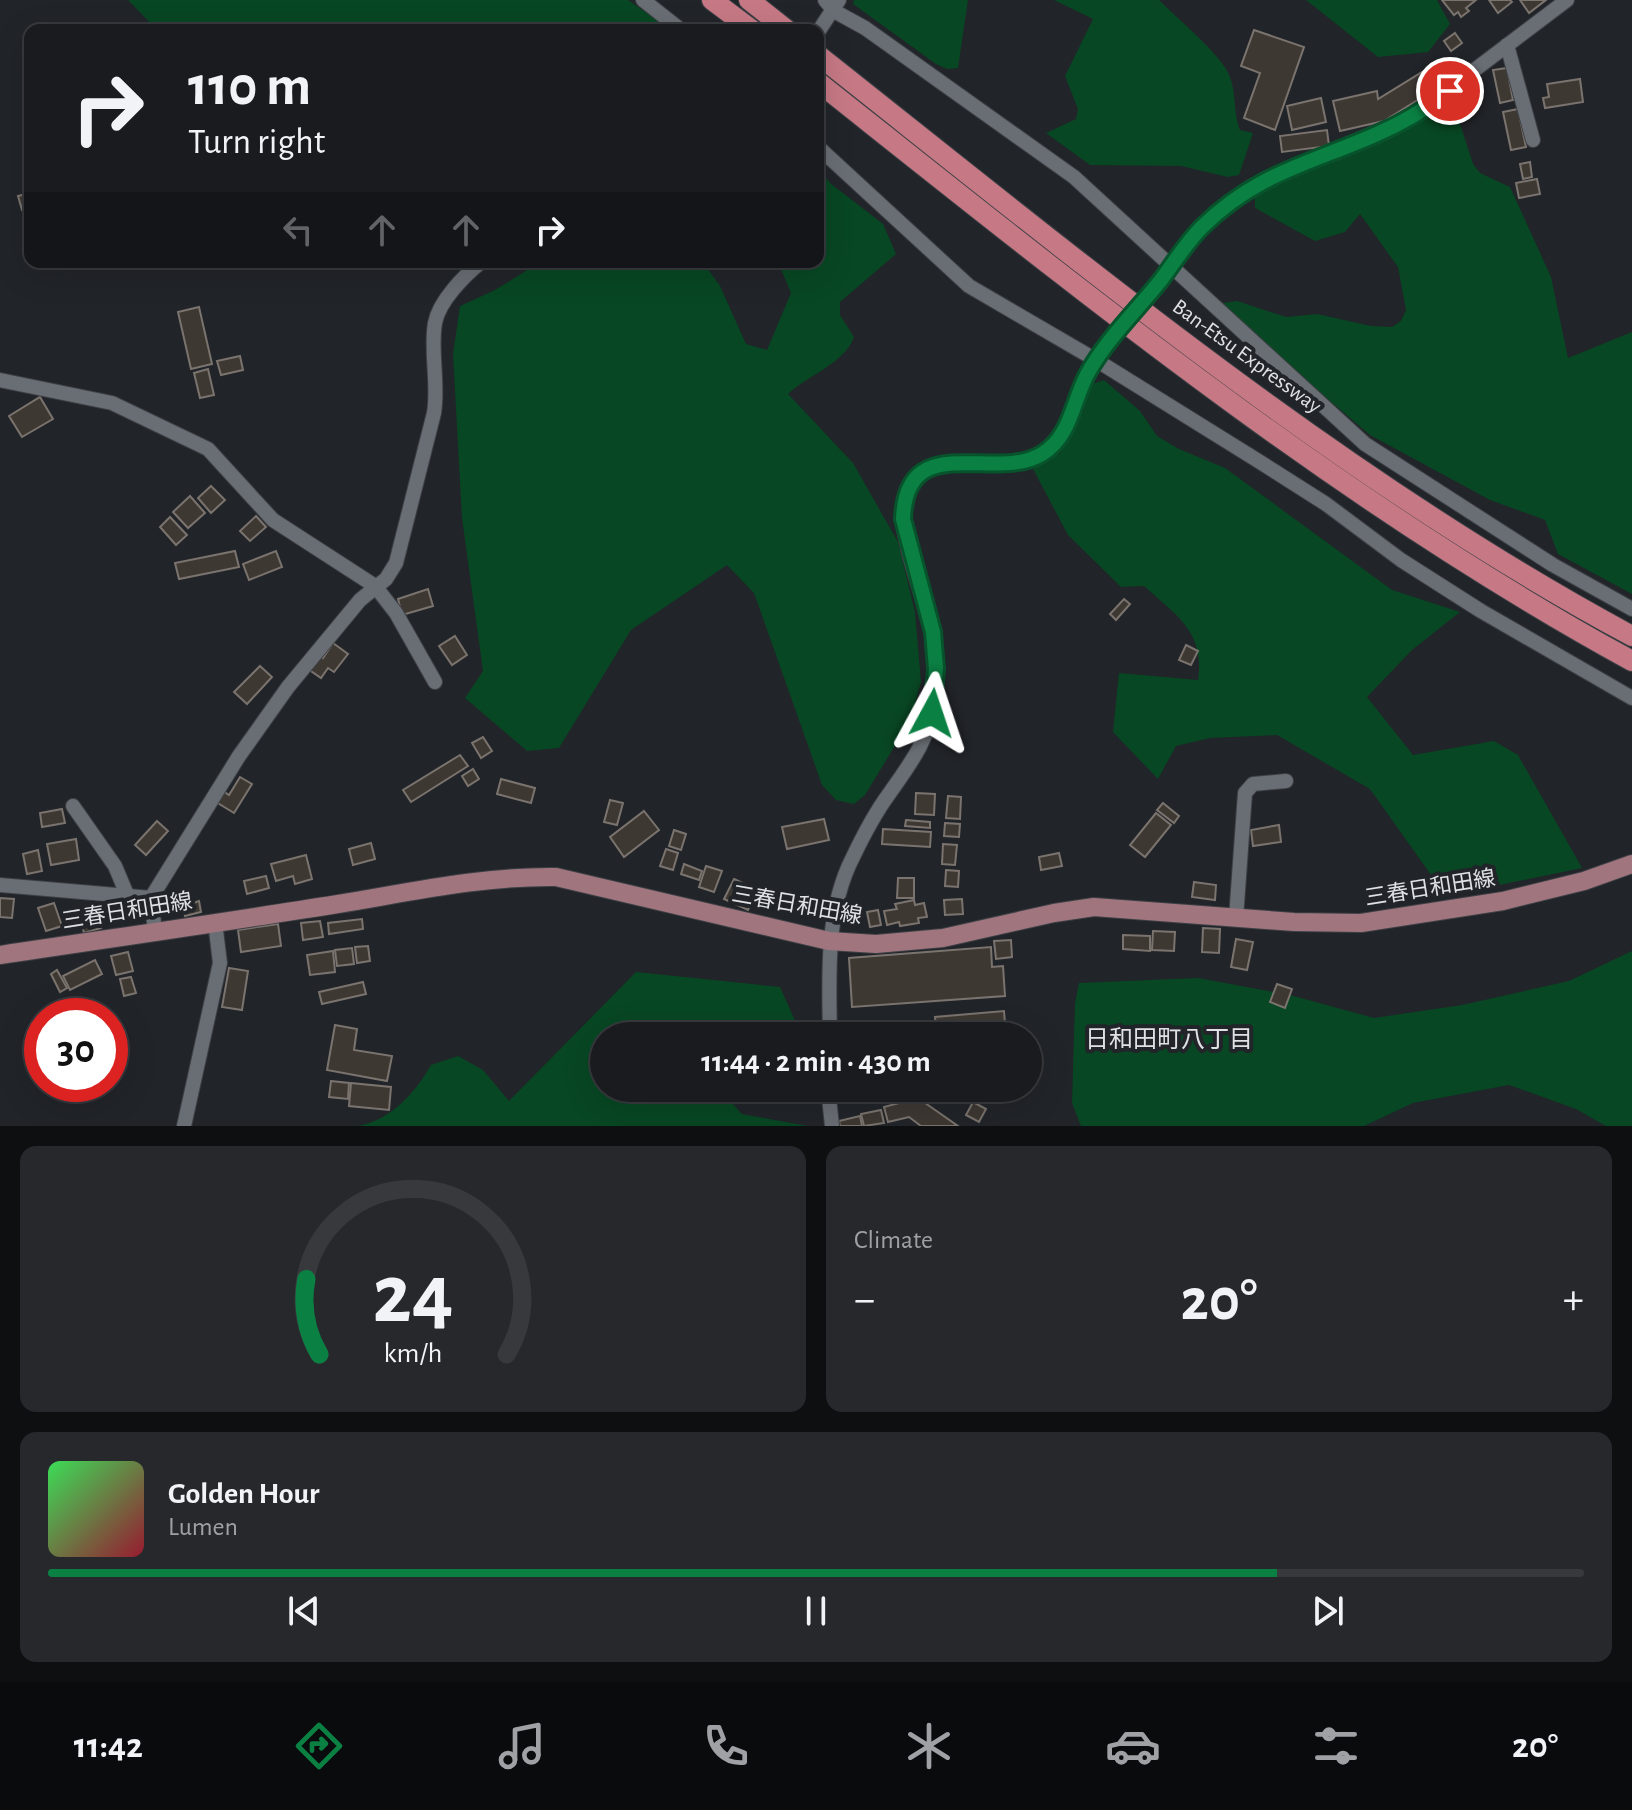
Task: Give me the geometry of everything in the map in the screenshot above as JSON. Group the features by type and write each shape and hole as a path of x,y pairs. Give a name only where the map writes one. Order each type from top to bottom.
{"highway":[{"path":"712,0 744,24"},
{"path":"749,0 779,24"},
{"name":"Ban-Etsu Expressway","path":"824,60 1128,298 1338,453 1489,553 1632,636"},
{"name":"Ban-Etsu Expressway","path":"824,87 1117,317 1329,473 1482,574 1632,661"}],"main road":[{"name":"三春日和田線","path":"0,955 488,878 556,877 829,941 876,944 943,938 1094,907 1236,918 1361,923 1419,916 1551,890 1632,864"}],"street":[{"path":"643,0 673,24"},
{"path":"830,1022 829,941 852,859 887,796 917,756 932,713 935,649 906,539 903,510 914,478 943,464 1007,464 1044,453 1068,423 1082,384 1096,360 1198,230 1252,186 1415,115 1567,0"},
{"path":"831,7 1054,162 1167,272 1365,444 1553,565 1632,609"},
{"path":"1507,45 1533,140"},
{"path":"824,153 969,286 1096,360 1326,504 1401,560 1468,603 1632,698"},
{"path":"155,931 151,898 239,756 288,687 375,586 386,579 400,554 437,395 435,322 465,276 474,268"},
{"path":"0,380 112,403 198,442 273,520 375,586 396,613 435,682"},
{"path":"1236,918 1245,793 1253,784 1286,781"},
{"path":"73,806 115,866 128,897"},
{"path":"0,885 151,898"},
{"path":"184,1126 220,963 215,922"},
{"path":"829,1102 832,1126"}],"green space":[{"path":"128,0 628,0 662,24 151,24"},
{"path":"854,0 968,0 958,68 947,69 936,64 853,4"},
{"path":"1054,0 1159,0 1185,24 1226,69 1232,84 1240,130 1253,133 1239,175 1228,177 1181,166 1090,165 1046,133 1076,119 1078,109 1065,76 1093,19"},
{"path":"1306,0 1437,0 1450,24 1428,52 1378,57"},
{"path":"1453,102 1473,164 1480,173 1510,187 1551,277 1568,358 1632,332 1632,594 1558,554 1545,520 1490,500 1370,435 1216,304 1237,301 1286,317 1317,314 1371,326 1392,327 1401,321 1406,310 1398,267 1360,214 1345,232 1315,241 1255,208 1255,194"},
{"path":"824,176 883,224 896,254 840,302 840,315 854,337 849,346 834,362 788,394 853,463 898,542 915,612 921,682 910,721 865,795 854,804 836,800 822,785 754,593 727,565 631,630 559,748 527,751 465,698 483,671 462,518 453,354 460,306 495,290 530,268 707,268 720,286 746,344 767,350 791,293 781,268 824,268"},
{"path":"1104,380 1140,411 1157,436 1225,468 1392,590 1460,612 1412,650 1367,697 1413,755 1494,741 1518,755 1582,868 1446,896 1370,789 1277,735 1210,738 1176,746 1158,779 1113,732 1119,673 1198,680 1199,663 1193,637 1177,616 1144,586 1121,587 1068,535 1033,469 1060,453 1083,412 1092,384"},
{"path":"1632,951 1632,1126 1606,1126 1576,1109 1509,1085 1413,1103 1364,1126 1081,1126 1072,1103 1075,1003 1079,983 1198,978 1290,995 1374,1018 1462,1005 1569,981"},
{"path":"636,972 780,987 796,1022 590,1022 590,1102 734,1102 742,1114 808,1126 358,1126 381,1118 401,1104 431,1065 458,1056 483,1070 509,1101"}],"building":[{"path":"1442,0 1476,0 1461,17 1458,12 1454,15"},
{"path":"1489,0 1510,0 1512,2 1498,13"},
{"path":"1520,0 1546,0 1529,13"},
{"path":"1254,30 1304,47 1275,130 1244,118 1260,73 1241,66"},
{"path":"1455,33 1462,43 1451,51 1444,41"},
{"path":"1440,61 1451,79 1384,121 1340,131 1333,101 1377,91 1378,99"},
{"path":"1507,68 1513,100 1500,103 1493,70"},
{"path":"1580,79 1583,102 1545,108 1543,98 1549,97 1547,84"},
{"path":"1321,98 1326,122 1292,130 1287,106"},
{"path":"1518,109 1526,147 1511,150 1503,112"},
{"path":"1327,130 1329,146 1282,152 1280,136"},
{"path":"1530,162 1532,177 1523,179 1520,164"},
{"path":"1537,179 1540,194 1519,198 1516,183"},
{"path":"24,194 22,210 18,196"},
{"path":"199,307 212,364 191,369 178,312"},
{"path":"240,356 243,370 221,375 217,361"},
{"path":"208,369 214,395 200,398 194,373"},
{"path":"40,397 53,419 22,437 9,416"},
{"path":"211,486 225,500 211,513 198,498"},
{"path":"190,496 205,513 188,528 173,512"},
{"path":"256,516 266,527 250,541 240,531"},
{"path":"170,517 187,535 176,545 160,527"},
{"path":"235,551 239,567 179,579 175,563"},
{"path":"276,551 282,567 249,580 243,564"},
{"path":"428,589 433,606 402,615 398,599"},
{"path":"1124,599 1130,604 1116,620 1110,614"},
{"path":"455,636 467,655 452,665 439,646"},
{"path":"333,643 348,654 334,672 328,668 321,678 308,669 318,654 323,658"},
{"path":"1186,645 1198,651 1191,665 1179,660"},
{"path":"260,666 272,677 247,704 234,692"},
{"path":"483,737 492,751 481,758 472,743"},
{"path":"460,755 468,766 411,802 403,790"},
{"path":"473,769 479,779 468,786 462,776"},
{"path":"240,777 252,784 234,813 216,802 223,791 229,795"},
{"path":"501,779 535,788 531,803 497,794"},
{"path":"916,793 935,794 934,815 915,814"},
{"path":"948,796 961,797 960,819 946,818"},
{"path":"610,800 623,803 617,825 604,822"},
{"path":"1163,803 1179,816 1174,823 1157,810"},
{"path":"62,809 65,823 42,827 40,813"},
{"path":"644,811 659,830 624,857 610,837"},
{"path":"1156,813 1171,825 1145,857 1130,845"},
{"path":"824,819 829,840 787,849 782,827"},
{"path":"906,820 930,822 930,828 905,826"},
{"path":"157,821 168,831 146,855 135,845"},
{"path":"945,823 960,824 959,837 944,836"},
{"path":"1279,825 1281,842 1253,846 1251,830"},
{"path":"883,829 931,832 930,847 882,844"},
{"path":"674,830 686,834 681,850 669,846"},
{"path":"76,839 79,860 51,865 47,844"},
{"path":"371,843 375,859 353,865 349,849"},
{"path":"943,844 957,845 955,865 942,864"},
{"path":"666,849 678,853 673,870 660,866"},
{"path":"38,850 42,871 27,874 23,854"},
{"path":"1059,853 1062,866 1041,870 1039,857"},
{"path":"306,855 312,879 295,884 293,876 276,881 271,864"},
{"path":"684,864 702,871 699,880 681,874"},
{"path":"706,866 722,871 714,892 699,887"},
{"path":"946,870 959,871 958,887 945,886"},
{"path":"266,876 269,888 247,894 244,881"},
{"path":"898,878 914,878 914,898 897,898"},
{"path":"734,879 758,890 748,910 724,899"},
{"path":"1194,882 1216,885 1215,900 1192,897"},
{"path":"0,898 14,899 12,918 0,917"},
{"path":"962,899 963,914 945,915 944,900"},
{"path":"914,900 915,905 924,903 927,917 918,918 919,923 887,925 884,911 897,909 895,904"},
{"path":"199,901 201,912 185,916 183,906"},
{"path":"54,903 62,926 46,931 38,908"},
{"path":"95,905 101,928 84,933 78,910"},
{"path":"878,910 881,925 870,927 867,912"},
{"path":"362,919 363,929 329,934 328,923"},
{"path":"320,921 323,937 303,940 301,923"},
{"path":"278,924 281,946 241,952 238,930"},
{"path":"1203,928 1220,929 1219,953 1202,952"},
{"path":"1153,931 1175,932 1174,951 1152,950"},
{"path":"1123,935 1150,936 1150,951 1123,949"},
{"path":"1236,939 1253,942 1247,970 1231,967"},
{"path":"1011,940 1012,957 996,959 994,941"},
{"path":"368,946 370,961 357,963 355,947"},
{"path":"991,947 992,967 1003,966 1005,996 852,1007 849,958"},
{"path":"352,948 354,964 337,966 335,950"},
{"path":"333,951 335,972 310,975 307,955"},
{"path":"128,952 133,971 116,975 111,956"},
{"path":"95,960 102,974 70,990 63,976"},
{"path":"229,968 248,971 242,1010 222,1007"},
{"path":"57,970 67,988 60,992 51,974"},
{"path":"131,977 136,993 124,996 120,979"},
{"path":"363,982 366,994 322,1004 319,992"},
{"path":"1277,984 1292,989 1285,1008 1270,1002"},
{"path":"1004,1011 1005,1022 936,1022 935,1017"},
{"path":"335,1025 357,1029 354,1050 392,1056 387,1081 327,1070"},
{"path":"331,1081 349,1083 348,1099 329,1097"},
{"path":"351,1083 391,1087 389,1110 349,1106"},
{"path":"903,1102 924,1102 958,1126 921,1126 909,1117 888,1122 884,1107"},
{"path":"973,1102 986,1109 979,1122 966,1115"},
{"path":"881,1110 884,1123 864,1126 861,1114"},
{"path":"860,1116 862,1126 840,1126 839,1121"}],"district":[{"name":"日和田町八丁目","path":"1169,1040"}],"route":[{"path":"932,713 936,669 933,632 903,519 904,501 914,478 943,464 1007,464 1044,453 1068,423 1082,384 1096,360 1198,230 1219,211 1272,175 1377,134 1415,115 1450,91"}]}
